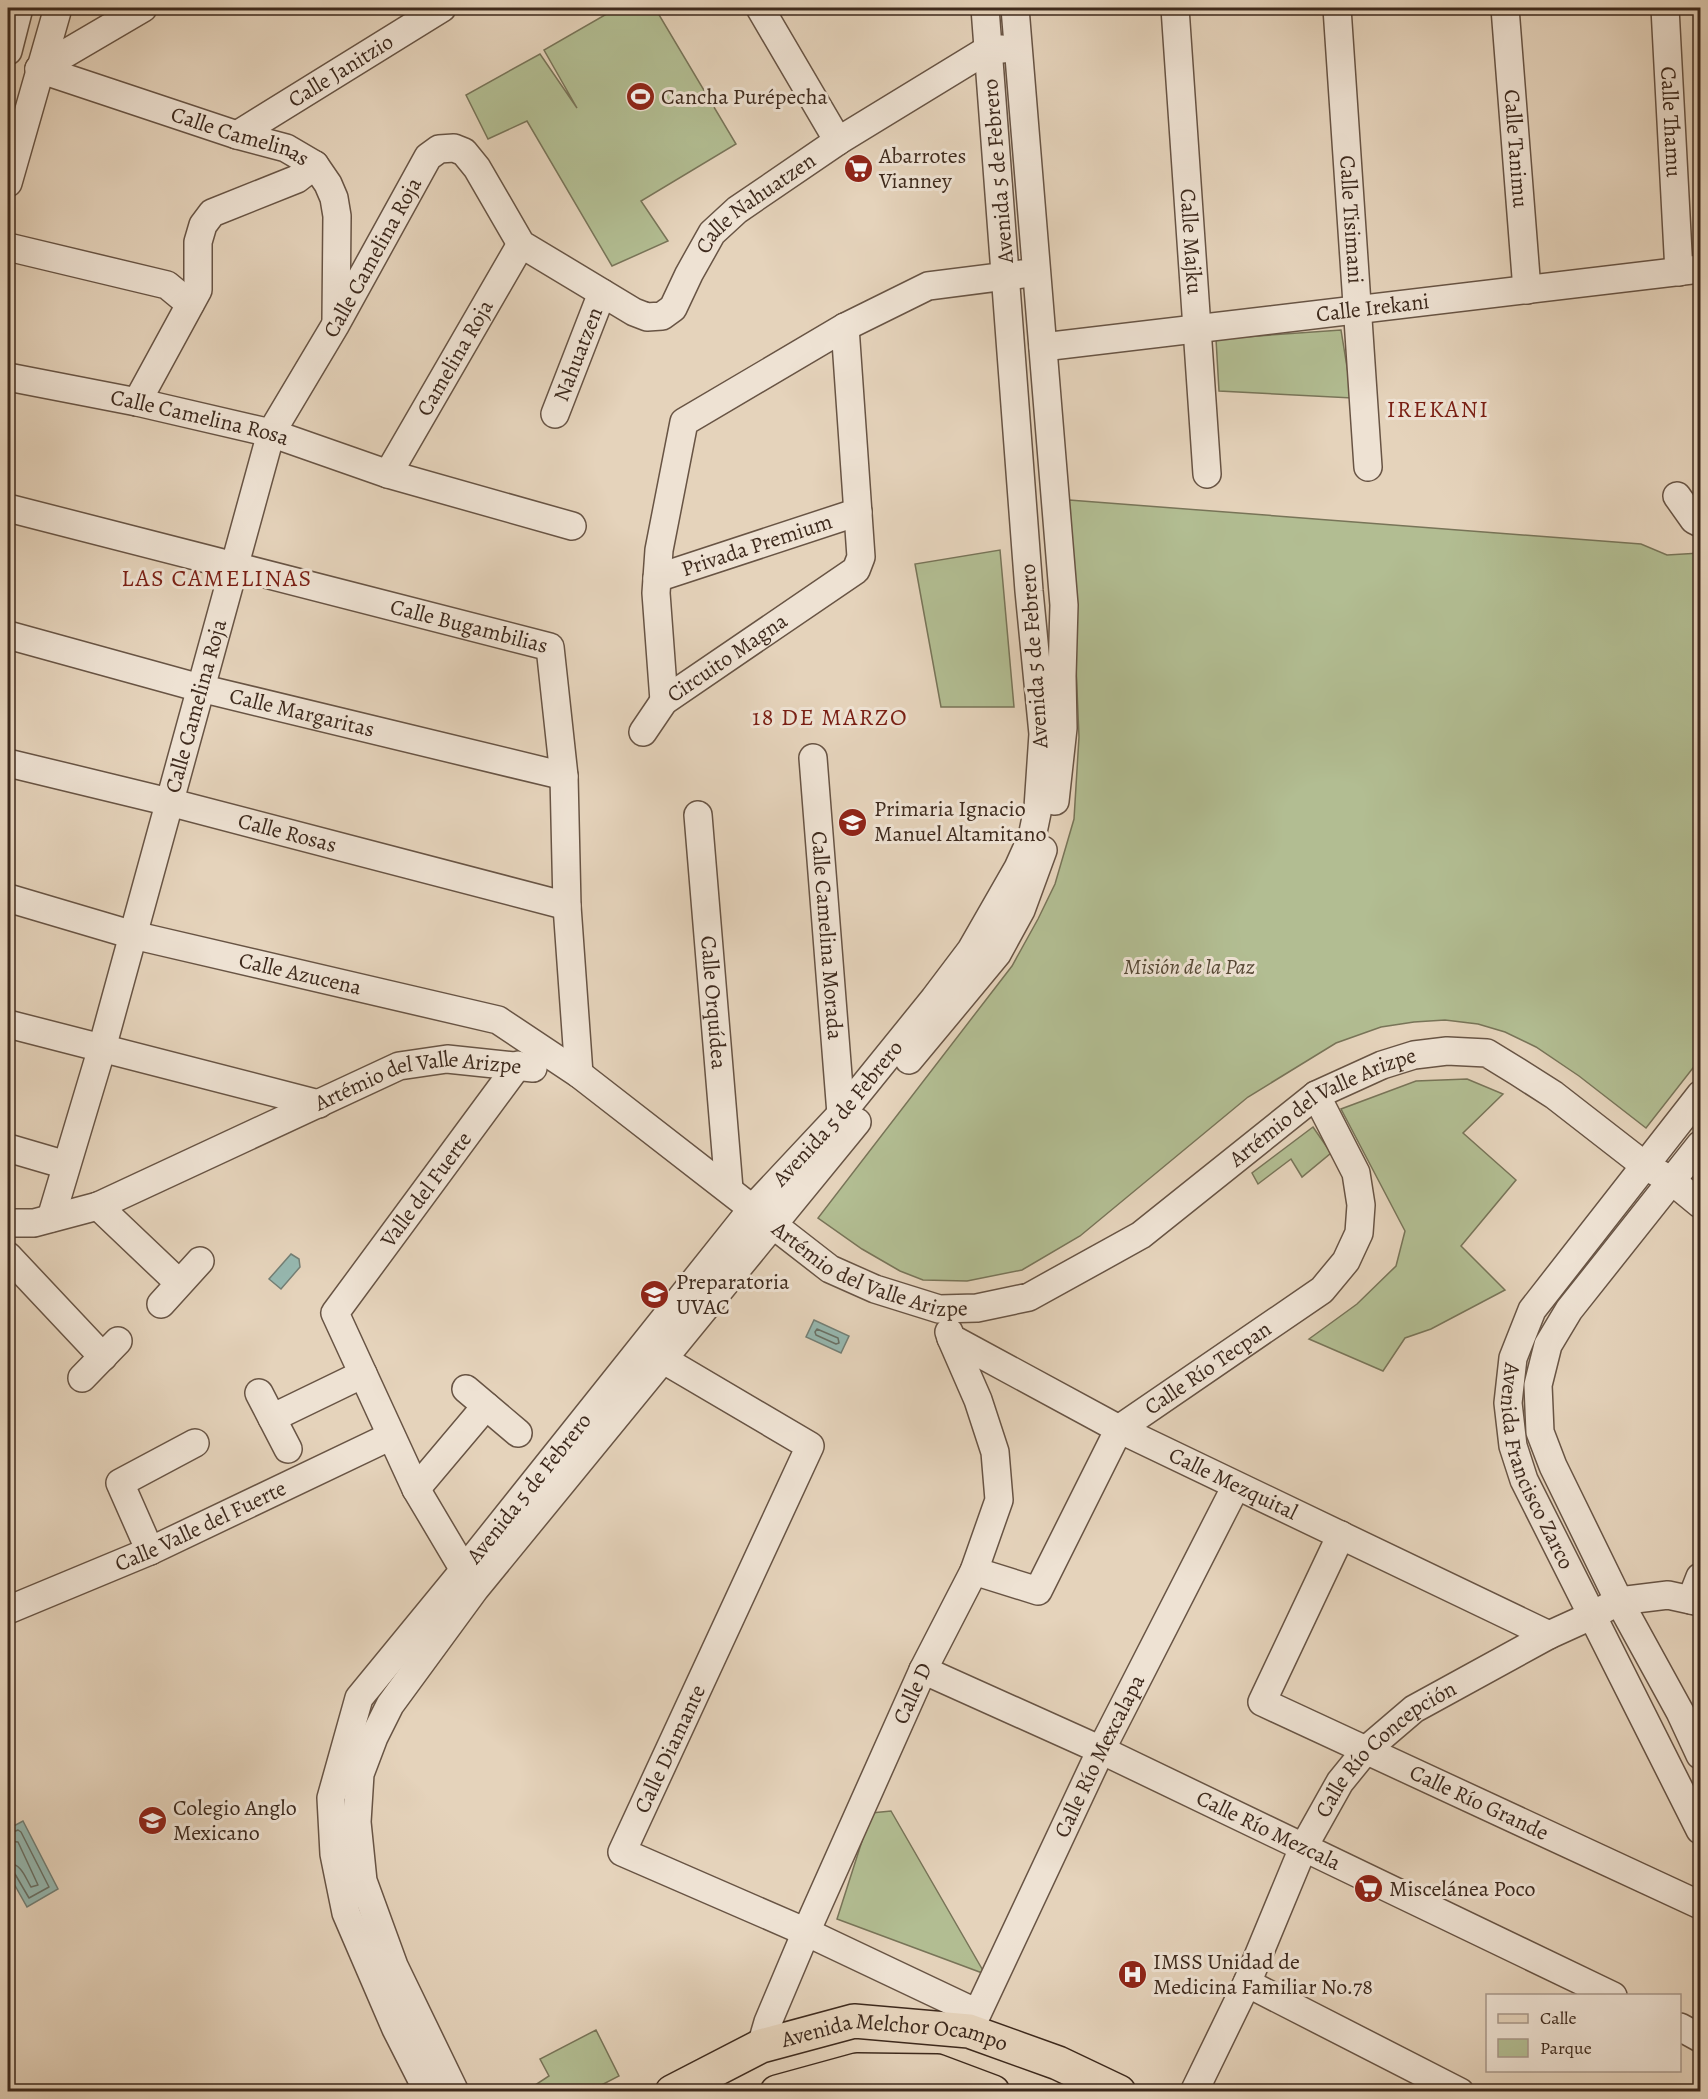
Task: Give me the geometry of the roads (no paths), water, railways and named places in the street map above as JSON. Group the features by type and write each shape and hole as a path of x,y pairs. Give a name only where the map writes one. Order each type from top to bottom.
{"main road":[{"name":"Avenida Melchor Ocampo","path":"672,2091 761,2046 854,2021 973,2022 1119,2091"},
{"name":"Avenida Melchor Ocampo","path":"777,2091 857,2070 937,2071 993,2091"}],"street":[{"path":"8,51 19,8"},
{"path":"8,183 58,8"},
{"path":"39,69 143,8"},
{"name":"Calle Janitzio","path":"237,135 442,8"},
{"name":"Avenida 5 de Febrero","path":"455,2091 394,1966 363,1881 357,1822 360,1774 374,1737 390,1705 470,1580 762,1217 971,950 1018,868 1032,837 1038,808 1043,734 1031,611 985,8"},
{"name":"Avenida 5 de Febrero","path":"428,2091 396,2029 346,1913 334,1854 331,1798 358,1698 470,1580 664,1360 762,1217 997,954 1022,910 1051,826 1063,728 1064,605 1015,8"},
{"name":"Calle Majku","path":"1174,8 1207,474"},
{"name":"Calle Tisimani","path":"1337,8 1368,467"},
{"name":"Calle Tanimu","path":"1505,8 1527,290"},
{"name":"Calle Thamu","path":"1665,8 1690,271"},
{"path":"765,9 838,141"},
{"name":"Calle Nahuatzen","path":"521,244 634,312 647,317 662,316 673,308 712,233 737,210 838,141 987,50 1019,47"},
{"name":"Calle Camelinas","path":"39,69 237,135 286,148 315,165 328,184 334,198 337,216 336,324"},
{"name":"Calle Camelina Roja","path":"51,1218 102,1048 271,433 336,324 428,157 439,149 454,148 464,152 477,168 521,244"},
{"path":"136,402 198,290 198,242 203,225 212,213 297,178 315,165"},
{"name":"Camelina Roja","path":"388,474 521,244"},
{"path":"8,247 161,283 167,285 190,304"},
{"name":"Calle Irekani","path":"1043,347 1690,271"},
{"name":"Circuito Magna","path":"664,701 656,593 659,550 684,422 845,327 928,286 1037,272"},
{"name":"Nahuatzen","path":"555,414 602,293"},
{"name":"Circuito Magna","path":"664,701 856,570 861,557 845,327"},
{"name":"Calle Camelina Rosa","path":"8,377 136,402 271,433 388,474 572,526"},
{"path":"1677,496 1694,520 1701,523"},
{"name":"Calle Bugambilias","path":"8,508 550,647 564,776 567,906 579,1074"},
{"name":"Privada Premium","path":"657,578 858,512"},
{"path":"1031,611 1064,605"},
{"name":"Calle Margaritas","path":"8,635 200,688 564,776"},
{"path":"643,732 664,701"},
{"name":"Calle Camelina Morada","path":"813,758 842,1114"},
{"name":"Calle Rosas","path":"8,763 169,802 567,906"},
{"name":"Calle Orquídea","path":"698,815 729,1190"},
{"name":"Calle Azucena","path":"8,898 133,935 498,1020 579,1074"},
{"path":"8,1024 319,1104"},
{"name":"Artémio del Valle Arizpe","path":"8,1223 34,1223 98,1206 399,1066 447,1059 518,1065 579,1074 830,1269 875,1289 939,1309 976,1308 1029,1297 1072,1275 1141,1235 1317,1095 1382,1065 1414,1055 1447,1051 1487,1053 1554,1095 1644,1165 1672,1181 1701,1204"},
{"name":"Valle del Fuerte","path":"363,1374 335,1313 518,1065"},
{"name":"Calle Río Tecpan","path":"974,1570 1038,1591 1119,1429 1322,1290 1346,1261 1359,1233 1361,1205 1356,1173 1317,1095"},
{"name":"Avenida Francisco Zarco","path":"1701,1095 1532,1310 1513,1358 1508,1403 1513,1446 1524,1480 1701,1830"},
{"name":"Avenida Francisco Zarco","path":"1701,1145 1569,1310 1548,1345 1538,1385 1540,1432 1553,1466 1619,1601 1690,1717 1701,1755"},
{"path":"8,1148 66,1166"},
{"path":"98,1206 179,1283"},
{"path":"8,1256 110,1349 82,1378"},
{"path":"161,1304 200,1261"},
{"path":"939,1309 951,1338"},
{"name":"Calle Mezquital","path":"951,1338 1119,1429 1549,1635"},
{"name":"Calle D","path":"761,2046 768,2022 806,1932 923,1670 974,1570 999,1500 995,1452 978,1400 951,1338"},
{"name":"Calle Diamante","path":"664,1360 810,1446 622,1852 806,1932 973,2022"},
{"path":"272,1418 363,1374 416,1489 470,1580"},
{"path":"466,1389 518,1433"},
{"path":"259,1393 288,1449"},
{"path":"416,1489 486,1406"},
{"name":"Calle Valle del Fuerte","path":"8,1610 150,1551 390,1436"},
{"path":"150,1551 120,1483 195,1443"},
{"name":"Calle Río Mexcalapa","path":"973,2022 1101,1750 1236,1486"},
{"name":"Calle Río Grande","path":"1341,1534 1262,1702 1701,1905"},
{"name":"Calle Río Concepción","path":"1194,2091 1247,1983 1303,1848 1340,1782 1366,1750 1414,1709 1549,1635 1619,1601 1697,1593"},
{"name":"Calle Río Mezcala","path":"923,1670 1101,1750 1610,1994"},
{"path":"1247,1983 1426,2084 1460,2091"},
{"path":"1681,2028 1701,2037"}],"water":[{"path":"291,1254 299,1259 300,1267 281,1289 269,1279"},
{"path":"814,1320 849,1336 841,1353 806,1337"},
{"path":"23,1821 58,1889 27,1907 8,1873 8,1829"}],"place":[{"name":"Cancha Purépecha","path":"640,97"},
{"name":"Abarrotes Vianney","path":"858,169"},
{"name":"Primaria Ignacio Manuel Altamitano","path":"853,822"},
{"name":"Preparatoria UVAC","path":"655,1295"},
{"name":"Colegio Anglo Mexicano","path":"152,1821"},
{"name":"Miscelánea Poco","path":"1368,1889"},
{"name":"IMSS Unidad de Medicina Familiar No.78","path":"1132,1975"}],"district":[{"name":"IREKANI","path":"1438,409"},
{"name":"LAS CAMELINAS","path":"217,578"},
{"name":"18 DE MARZO","path":"830,717"}],"park label":[{"name":"Misión de la Paz","path":"1189,967"}]}
